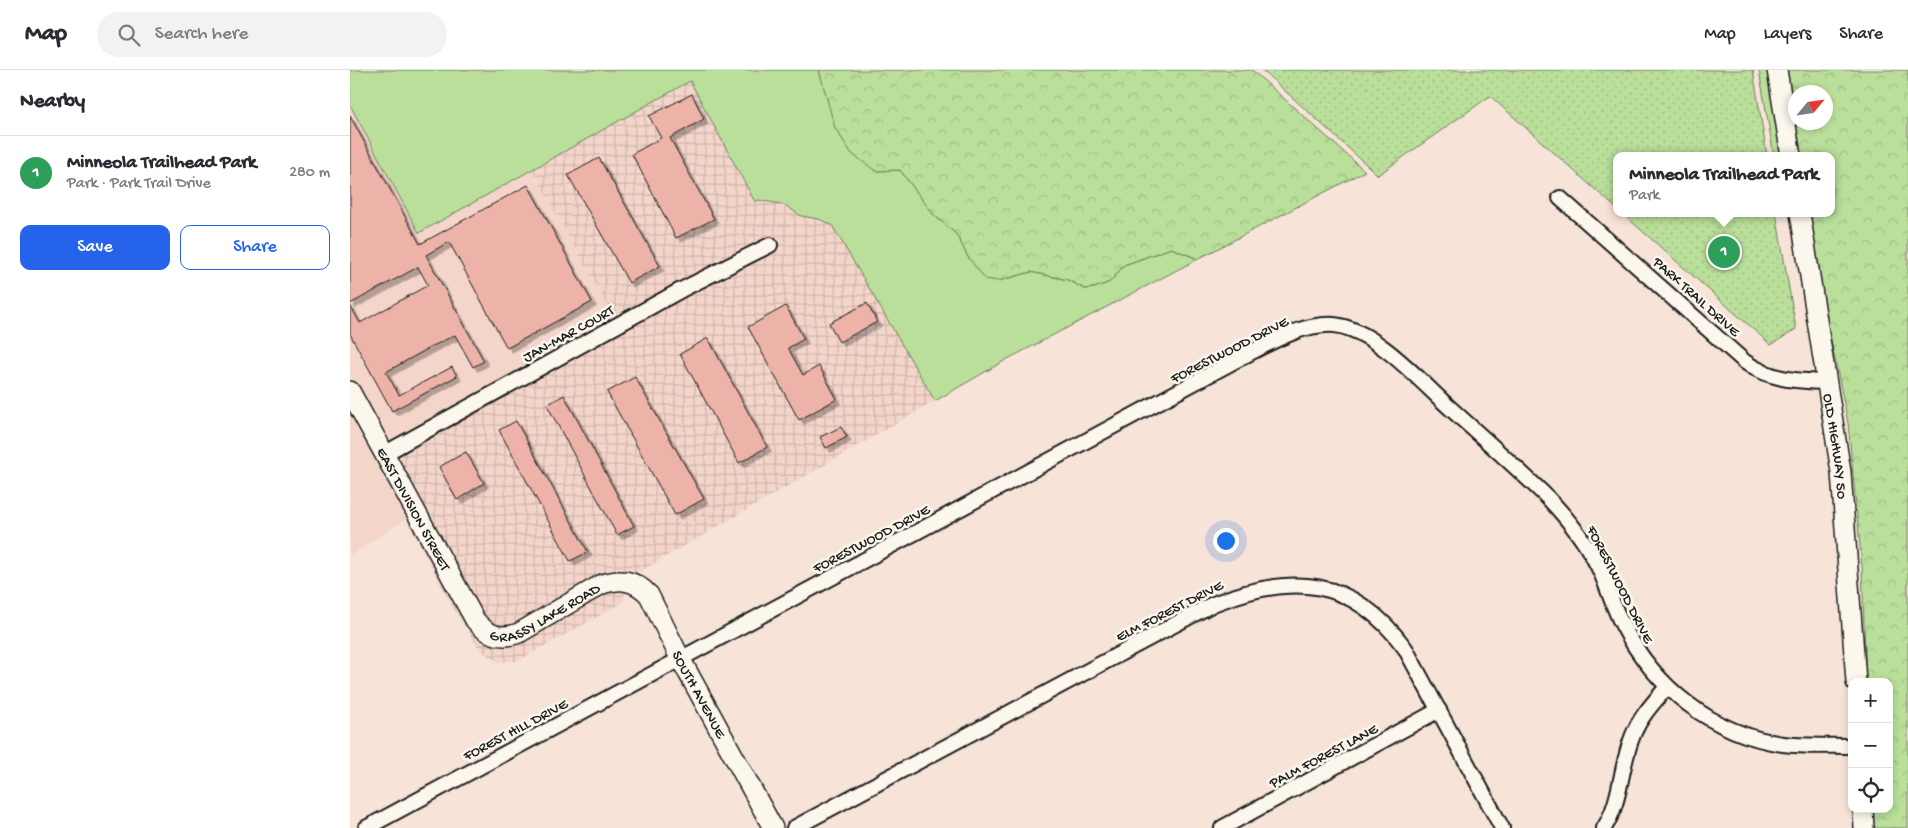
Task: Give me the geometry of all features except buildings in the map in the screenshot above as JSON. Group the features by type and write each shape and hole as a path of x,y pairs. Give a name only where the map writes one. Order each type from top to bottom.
{"street":[{"path":"1777,70 1790,152"},
{"name":"PARK TRAIL DRIVE","path":"1560,198 1745,362 1760,372 1794,381 1827,382"},
{"name":"OLD HIGHWAY 50","path":"1801,217 1841,472 1856,678"},
{"name":"JAN-MAR COURT","path":"384,454 681,290 770,245"},
{"name":"FORESTWOOD DRIVE","path":"680,658 1242,357 1306,329 1336,326 1368,338 1392,356 1512,464 1571,522 1602,574 1621,623 1650,671 1666,688 1715,721 1763,740 1784,744 1848,746"},
{"name":"EAST DIVISION STREET","path":"350,391 480,626"},
{"name":"GRASSY LAKE ROAD","path":"480,626 490,634 508,637 602,584 613,581"},
{"name":"SOUTH AVENUE","path":"613,581 633,582 649,595 680,658 773,828"},
{"name":"ELM FOREST DRIVE","path":"794,828 1213,604 1246,591 1294,584 1337,593 1359,603 1393,632 1405,648 1502,828"},
{"name":"FOREST HILL DRIVE","path":"366,828 680,658"},
{"path":"1604,828 1618,796 1632,736 1639,722 1666,688"},
{"name":"PALM FOREST LANE","path":"1222,828 1439,710"},
{"path":"1863,813 1864,828"}],"shaded area":[{"path":"690,81 755,202 759,200 785,205 801,216 819,219 832,225 935,401 634,575 516,627 500,630 485,621 395,456 684,296 780,248 774,236 677,284 388,444 387,442 613,316 532,170"},
{"path":"350,105 419,233 532,170 614,316 387,442 350,375"},
{"path":"350,407 406,519 350,556"},
{"path":"373,449 469,627 477,636 486,641 605,591 627,588 622,603 518,661 499,662 480,650 452,606 371,451"}],"green space":[{"path":"350,70 819,70 876,171 900,170 934,215 957,235 968,257 998,281 1031,272 1068,280 1085,289 1110,282 1124,265 1171,248 1198,259 1004,361 935,401 832,225 819,219 801,216 785,205 759,200 755,202 690,81 419,233 350,105"},
{"path":"819,70 1252,70 1365,171 1198,259 1171,248 1124,265 1110,282 1085,289 1068,280 1031,272 998,281 985,279 968,257 957,235 934,215 900,170 876,171 852,154 835,128"},
{"path":"1262,70 1753,70 1766,152 1613,152 1613,205 1490,96 1378,175"},
{"path":"1759,70 1769,70 1782,152 1773,152"},
{"path":"1785,70 1908,70 1908,828 1872,828 1871,813 1893,813 1893,678 1866,678 1862,566 1848,423 1820,286 1809,217 1835,217 1835,152 1798,152 1795,130 1833,130 1833,85 1788,85 1788,88"},
{"path":"1627,217 1777,217 1796,329 1771,345"}],"place":[{"name":"Minneola Trailhead Park","path":"1724,252"}]}
